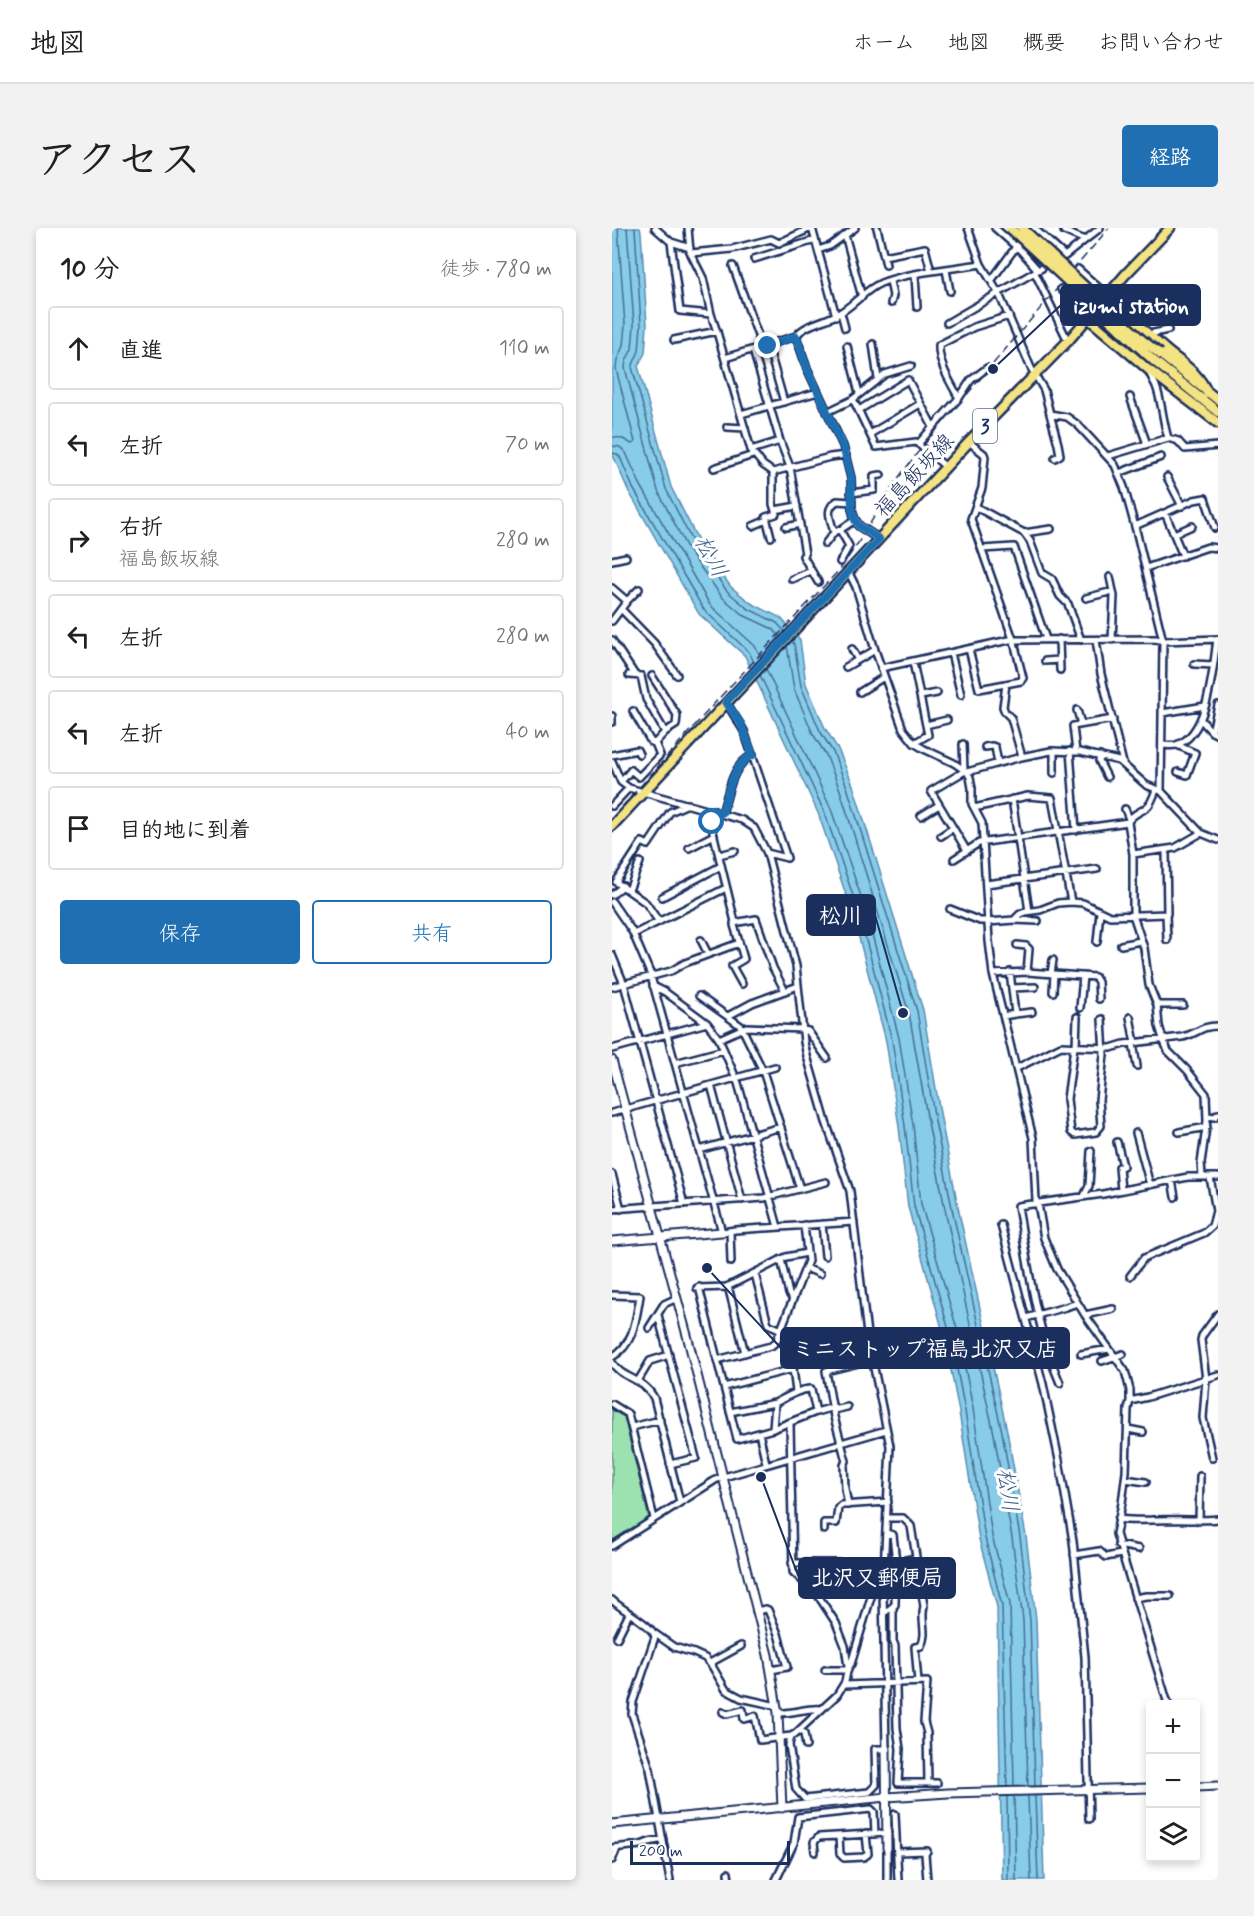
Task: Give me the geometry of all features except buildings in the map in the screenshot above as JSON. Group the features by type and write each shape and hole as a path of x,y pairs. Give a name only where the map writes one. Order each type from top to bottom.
{"main road":[{"path":"1010,228 1218,412"},
{"path":"1022,228 1142,340 1157,358 1218,400"},
{"name":"福島飯坂線","path":"612,826 945,467 1068,341 1170,228"},
{"path":"1107,296 1197,376 1203,382 1207,393"},
{"path":"1088,318 1149,370 1218,423"}],"street":[{"path":"654,228 671,242 690,250 732,249 771,239 778,243 812,228 838,314 845,328"},
{"path":"688,228 690,250 703,278 711,315 752,452 773,472 773,504 776,514 766,517 771,537"},
{"path":"818,250 830,246 855,228"},
{"path":"877,228 886,265"},
{"path":"968,228 981,264 999,294 1031,368 1044,390 1060,455 1055,458"},
{"path":"995,228 1017,245 1038,270 1068,341"},
{"path":"1034,228 1063,257 1098,229"},
{"path":"1064,228 1064,231 1085,240"},
{"path":"845,235 862,297"},
{"path":"754,259 815,240"},
{"path":"671,242 680,311 711,315"},
{"path":"991,280 1017,245"},
{"path":"884,256 925,248 931,272"},
{"path":"725,358 796,336 801,330 838,314 876,286 915,275 981,264"},
{"path":"733,266 784,402"},
{"path":"1078,269 1107,296"},
{"path":"945,270 950,291"},
{"path":"947,323 1038,270"},
{"path":"915,275 917,307"},
{"path":"890,281 893,296 891,303"},
{"path":"1062,289 1088,318"},
{"path":"959,398 939,354 939,345 974,327 1009,316"},
{"path":"1149,334 1168,330"},
{"path":"674,340 717,331"},
{"path":"796,336 807,368 846,455 855,520 859,526 879,539"},
{"path":"873,344 878,379"},
{"path":"847,346 859,393"},
{"path":"753,350 790,467 805,554 803,556 818,582"},
{"path":"827,412 853,399 891,371 911,366"},
{"path":"918,443 959,398 971,380 987,368"},
{"path":"1149,370 1152,382 1156,386 1168,438"},
{"path":"858,411 908,380 933,427"},
{"path":"741,414 818,392"},
{"path":"1130,397 1147,444"},
{"path":"853,399 876,447 918,443 945,467"},
{"path":"870,434 920,404"},
{"path":"1050,414 1067,417 1078,424 1108,456 1119,473 1135,526 1163,641 1162,745 1158,791 1146,807 1132,814 1129,820"},
{"path":"727,428 744,428"},
{"path":"1108,456 1168,438 1178,441 1185,449 1218,446"},
{"path":"714,468 780,441"},
{"path":"969,442 984,454 982,488 971,519 1013,640 1023,678 1021,681 979,690 969,649"},
{"path":"773,472 846,455"},
{"path":"1119,473 1161,457"},
{"path":"851,493 874,490 874,476 881,475"},
{"path":"1167,477 1182,506"},
{"path":"1135,526 1205,498 1215,528"},
{"path":"840,562 849,546 838,531 833,530 828,512 837,501 852,502"},
{"path":"775,510 797,506"},
{"path":"976,507 1024,533 1030,541 1042,573 1052,579 1060,596 1068,604 1080,640"},
{"path":"1165,513 1183,556"},
{"path":"753,526 767,520"},
{"path":"825,544 838,531 855,520"},
{"path":"786,527 800,524"},
{"path":"1174,534 1192,526"},
{"path":"1024,533 1051,529"},
{"path":"982,549 1014,547 1046,639"},
{"path":"1146,568 1208,547 1218,548"},
{"path":"613,552 615,559 626,557"},
{"path":"792,579 811,571"},
{"path":"848,571 856,587 899,722 914,742 965,771 970,777 972,788 970,799 982,823 993,974 1033,1138 1036,1201 1044,1238 1057,1269 1077,1303 1125,1371 1130,1390 1125,1479 1116,1531 1118,1545 1167,1700"},
{"path":"1110,578 1113,591 1112,640"},
{"path":"612,588 627,600"},
{"path":"613,618 639,589"},
{"path":"1086,598 1113,591"},
{"path":"621,609 654,643 677,675"},
{"path":"1059,639 1060,670"},
{"path":"881,669 1013,640 1218,639 1201,720 1188,737 1177,745"},
{"path":"612,640 632,675 641,676 646,699 665,732"},
{"path":"1096,640 1101,674 1123,763"},
{"path":"852,649 858,660"},
{"path":"846,667 875,650"},
{"path":"951,653 961,695"},
{"path":"1045,661 1059,660"},
{"path":"913,662 928,735 914,742"},
{"path":"1194,664 1213,665"},
{"path":"652,676 677,715 676,725 665,732 655,743"},
{"path":"860,692 884,677"},
{"path":"1006,684 1003,707 1011,718 1022,757"},
{"path":"921,696 937,693"},
{"path":"729,699 753,755 787,858 767,853"},
{"path":"1215,733 1218,705"},
{"path":"1162,713 1205,706"},
{"path":"1077,710 1081,724"},
{"path":"621,782 631,770 639,777 660,755 655,743 651,742 633,711"},
{"path":"612,716 612,722"},
{"path":"1076,830 1073,726 1113,719"},
{"path":"926,724 947,720"},
{"path":"1201,720 1215,733"},
{"path":"963,744 965,771"},
{"path":"1162,745 1177,745 1195,753 1187,776 1178,772"},
{"path":"984,747 995,747 998,763"},
{"path":"612,755 637,750 639,754"},
{"path":"1054,751 1054,773"},
{"path":"967,851 931,791 965,771 1054,751 1100,756 1123,763 1146,785 1158,791 1201,833 1218,840"},
{"path":"722,813 736,769 744,760 753,755"},
{"path":"1100,756 1099,761 1107,777"},
{"path":"612,761 621,782 629,788 713,810 742,820 754,828 767,853 796,966 806,1049 823,1113 850,1191 863,1310 890,1457 884,1613 887,1880"},
{"path":"612,806 629,788"},
{"path":"974,808 1028,796 1052,798 1071,902"},
{"path":"1012,799 1029,911"},
{"path":"659,922 652,910 616,882 642,842 648,845 670,812 688,804"},
{"path":"921,816 939,805"},
{"path":"1125,809 1129,820 1133,854 1133,915 1147,964 1149,985 1157,1005 1159,1026 1168,1051 1206,1094 1208,1116 1201,1163 1202,1176"},
{"path":"713,810 712,826 718,855 744,959 732,966 742,984"},
{"path":"954,859 979,843 1076,830 1129,820"},
{"path":"942,836 953,828"},
{"path":"1133,854 1175,848 1201,833"},
{"path":"689,848 714,835"},
{"path":"1166,850 1167,940"},
{"path":"718,855 735,851"},
{"path":"628,890 640,862"},
{"path":"662,897 721,866"},
{"path":"986,884 1097,870"},
{"path":"612,895 622,886"},
{"path":"634,934 726,888"},
{"path":"612,902 634,934 651,977 713,1202 726,1232 731,1262"},
{"path":"1014,920 1020,914 1029,911 1071,902 1083,903 1110,916 1166,914"},
{"path":"950,909 980,921 1038,921"},
{"path":"1097,942 1100,912"},
{"path":"735,923 756,919 773,968 785,991"},
{"path":"701,940 708,954"},
{"path":"1120,945 1140,941"},
{"path":"612,987 671,971 739,943"},
{"path":"1017,945 1026,946 1029,949 1027,972"},
{"path":"612,955 624,984 684,1204"},
{"path":"1053,960 1053,992"},
{"path":"1010,972 1015,1014"},
{"path":"993,974 1027,972 1095,977 1098,982 1099,999"},
{"path":"1080,1008 1083,976"},
{"path":"653,986 707,1023 719,1039 736,1078 778,1227"},
{"path":"728,1016 752,1003 798,986"},
{"path":"1012,988 1035,987"},
{"path":"699,996 741,1026 762,1071 800,1190"},
{"path":"1157,1005 1183,1005"},
{"path":"1003,1016 1032,1012"},
{"path":"1077,1017 1067,1099 1071,1132 1075,1135 1098,1131 1101,1126 1099,1100 1104,1048 1102,1019"},
{"path":"1130,1017 1137,1066"},
{"path":"612,1049 707,1023"},
{"path":"1017,1068 1059,1046 1104,1048 1191,1035 1201,1028 1218,1026"},
{"path":"719,1039 746,1027 803,1029 808,1031 827,1058"},
{"path":"675,1063 724,1050"},
{"path":"612,1060 677,1298 771,1670 778,1709 782,1808"},
{"path":"612,1113 775,1067"},
{"path":"711,1085 742,1200"},
{"path":"1208,1116 1215,1117 1218,1114"},
{"path":"699,1150 781,1127"},
{"path":"1179,1132 1207,1127"},
{"path":"1136,1132 1150,1185"},
{"path":"1117,1142 1123,1166 1119,1167 1121,1190"},
{"path":"1084,1196 1089,1186 1092,1151"},
{"path":"612,1174 621,1209"},
{"path":"1060,1383 1039,1315 1018,1206 1172,1180 1202,1176 1218,1177"},
{"path":"1130,1276 1144,1258 1216,1226 1216,1211 1210,1177"},
{"path":"1172,1180 1175,1197"},
{"path":"612,1209 770,1197 826,1182"},
{"path":"612,1241 661,1239 854,1222"},
{"path":"822,1224 825,1256"},
{"path":"717,1360 774,1344 808,1261 804,1225"},
{"path":"1001,1225 1043,1384 1059,1460 1074,1555 1085,1657 1089,1819"},
{"path":"807,1253 781,1259 728,1286 698,1287 736,1439 790,1424 816,1412 846,1407"},
{"path":"781,1259 789,1294 793,1299"},
{"path":"806,1268 820,1274"},
{"path":"754,1274 768,1324 808,1342 793,1370 796,1392"},
{"path":"728,1286 745,1353"},
{"path":"612,1294 640,1296 635,1328 624,1350 612,1357"},
{"path":"649,1328 667,1302 677,1298"},
{"path":"1026,1318 1077,1303"},
{"path":"1085,1315 1113,1309"},
{"path":"1212,1458 1203,1418 1206,1379 1202,1335 1218,1314"},
{"path":"658,1315 696,1458 670,1464"},
{"path":"1081,1354 1109,1349"},
{"path":"1102,1361 1123,1354"},
{"path":"638,1381 650,1361 669,1355"},
{"path":"848,1505 845,1489 844,1465 846,1461 840,1444 826,1371 871,1360"},
{"path":"612,1362 620,1371 650,1390 654,1398 680,1502"},
{"path":"724,1387 793,1370"},
{"path":"1130,1401 1218,1375"},
{"path":"730,1412 775,1403 809,1388 812,1389 816,1412"},
{"path":"773,1429 775,1403"},
{"path":"612,1404 628,1414 654,1518"},
{"path":"632,1427 660,1420"},
{"path":"723,1712 727,1714 742,1710 744,1719 755,1716 760,1740 791,1736 800,1730 845,1685 848,1669 844,1641 836,1623 814,1591 794,1574 789,1457 790,1424"},
{"path":"1128,1429 1143,1432"},
{"path":"612,1546 723,1477 886,1430"},
{"path":"759,1433 766,1463"},
{"path":"1199,1521 1200,1476"},
{"path":"1125,1479 1146,1482"},
{"path":"824,1530 824,1522 836,1523 838,1508 841,1505 888,1502"},
{"path":"887,1518 903,1518 911,1526 924,1606 922,1611 925,1639 921,1646 915,1647 918,1682"},
{"path":"1118,1519 1140,1522 1218,1519"},
{"path":"886,1533 893,1535 896,1562 893,1641 900,1749 898,1783 937,1783"},
{"path":"1118,1545 1139,1549"},
{"path":"1074,1555 1099,1551 1106,1557 1121,1554"},
{"path":"896,1562 916,1558"},
{"path":"792,1563 885,1563"},
{"path":"848,1669 880,1567 885,1563"},
{"path":"1134,1598 1170,1596"},
{"path":"612,1600 650,1627 663,1640 678,1649 701,1655 710,1663 726,1690 741,1698 790,1714 816,1708 822,1709"},
{"path":"884,1613 893,1606"},
{"path":"756,1611 768,1610 783,1650 787,1667 771,1670"},
{"path":"618,1638 629,1614"},
{"path":"654,1633 655,1637 633,1702 632,1714 650,1769 670,1880"},
{"path":"663,1640 663,1650"},
{"path":"710,1663 741,1646"},
{"path":"825,1670 848,1669"},
{"path":"845,1685 927,1682 924,1722 927,1733 928,1783"},
{"path":"800,1730 804,1734 807,1746"},
{"path":"791,1736 789,1745 796,1789 805,1799 869,1792 876,1785 874,1749 886,1749"},
{"path":"1200,1787 1218,1786"},
{"path":"612,1824 887,1797 1146,1788"},
{"path":"776,1880 794,1842 798,1816 871,1809 874,1812 875,1834"},
{"path":"895,1814 898,1880"},
{"path":"815,1852 814,1842 819,1837 887,1833"},
{"path":"839,1836 840,1854 844,1858 864,1857 868,1854 866,1834"},
{"path":"612,1860 614,1848 641,1845 663,1839"},
{"path":"897,1852 927,1851 925,1854 927,1880"}],"green space":[{"path":"612,1410 624,1417 649,1518 612,1541"}],"water":[{"path":"612,228 640,228 641,232 647,325 645,353 638,366 671,487 700,544 731,587 751,603 781,618 800,640 806,684 853,785 923,1010 960,1217 1007,1431 1026,1536 1036,1619 1044,1880 1002,1880 997,1607 979,1539 945,1339 908,1207 886,1041 853,915 818,813 745,656 699,614 628,490 612,453"}],"railway":[{"path":"612,818 722,695 841,568 896,481 922,447 1109,228"}],"place":[{"name":"izumi station","path":"993,369"},
{"name":"松川","path":"903,1013"},
{"name":"ミニストップ福島北沢又店","path":"707,1268"},
{"name":"北沢又郵便局","path":"761,1477"}],"route":[{"path":"712,822 713,810 722,813 736,769 744,760 753,755 741,724 726,702 879,539 859,526 855,520 852,509 851,478 843,446 807,368 796,336 768,346"}]}
